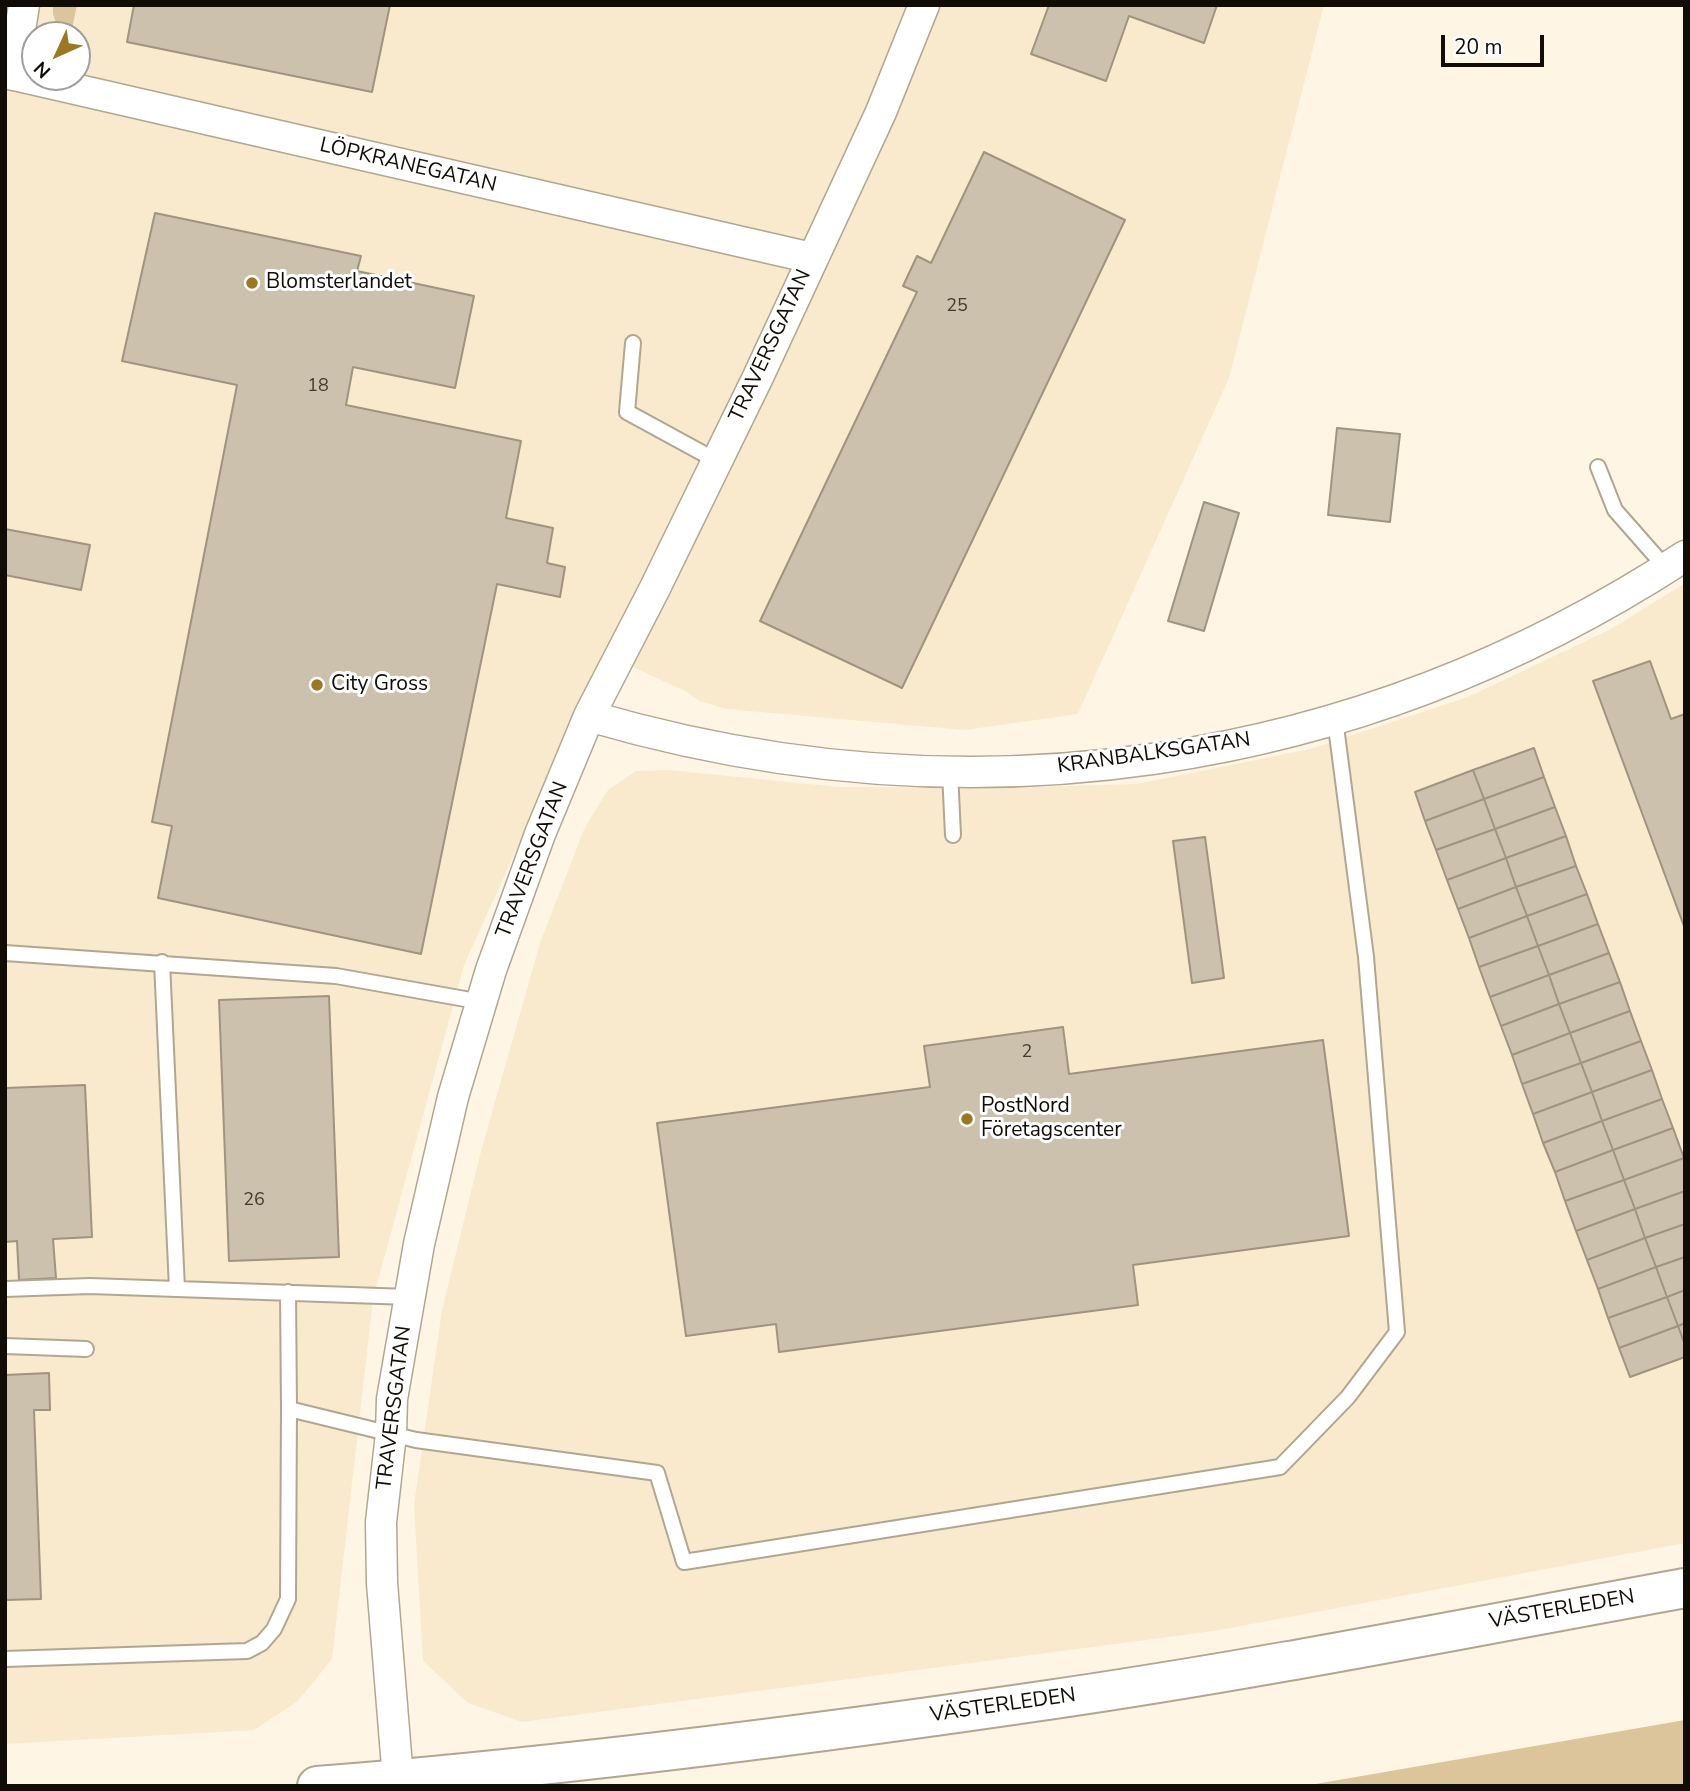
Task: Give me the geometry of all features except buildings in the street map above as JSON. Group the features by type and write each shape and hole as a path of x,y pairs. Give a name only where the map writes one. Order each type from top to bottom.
{"street":[{"path":"8,79 24,5"},
{"name":"TRAVERSGATAN","path":"398,1779 382,1583 381,1522 391,1434 392,1399 419,1244 453,1097 482,1002 540,834 589,716 717,461 881,112 924,5"},
{"name":"LÖPKRANEGATAN","path":"8,79 811,258"},
{"name":"KRANBALKSGATAN","path":"589,716 664,736 818,764 950,772 1054,769 1132,762 1209,750 1286,733 1425,690 1488,665 1579,620 1675,562"},
{"name":"VÄSTERLEDEN","path":"317,1786 772,1738 1044,1701 1246,1668 1685,1588"}],"lane":[{"path":"633,343 627,412 717,461"},
{"path":"1598,467 1615,510 1675,562"},
{"path":"289,1409 416,1440 657,1473 684,1563 1280,1467 1348,1396 1397,1332 1366,957 1335,719"},
{"path":"950,772 953,835"},
{"path":"5,953 336,976 482,1002"},
{"path":"162,962 177,1289"},
{"path":"5,1289 90,1286 410,1297"},
{"path":"5,1660 247,1651 262,1643 274,1629 288,1598 288,1292"},
{"path":"5,1346 86,1349"}],"shaded area":[{"path":"5,5 1324,5 1229,378 1078,714 965,730 726,709 700,701 685,691 605,654 464,965 373,1299 332,1659 298,1701 254,1730 5,1744"},
{"path":"53,5 77,5 74,21 56,21"},
{"path":"1685,583 1685,1543 1214,1631 522,1722 468,1703 423,1661 414,1505 442,1310 480,1155 540,943 585,827 608,790 636,771 668,770 839,787 1001,788 1137,784 1310,749 1468,697 1611,629"},
{"path":"1685,1720 1685,1786 1304,1786"}],"place":[{"name":"Blomsterlandet","path":"252,283"},
{"name":"City Gross","path":"317,685"},
{"name":"PostNord Företagscenter","path":"967,1119"}]}
